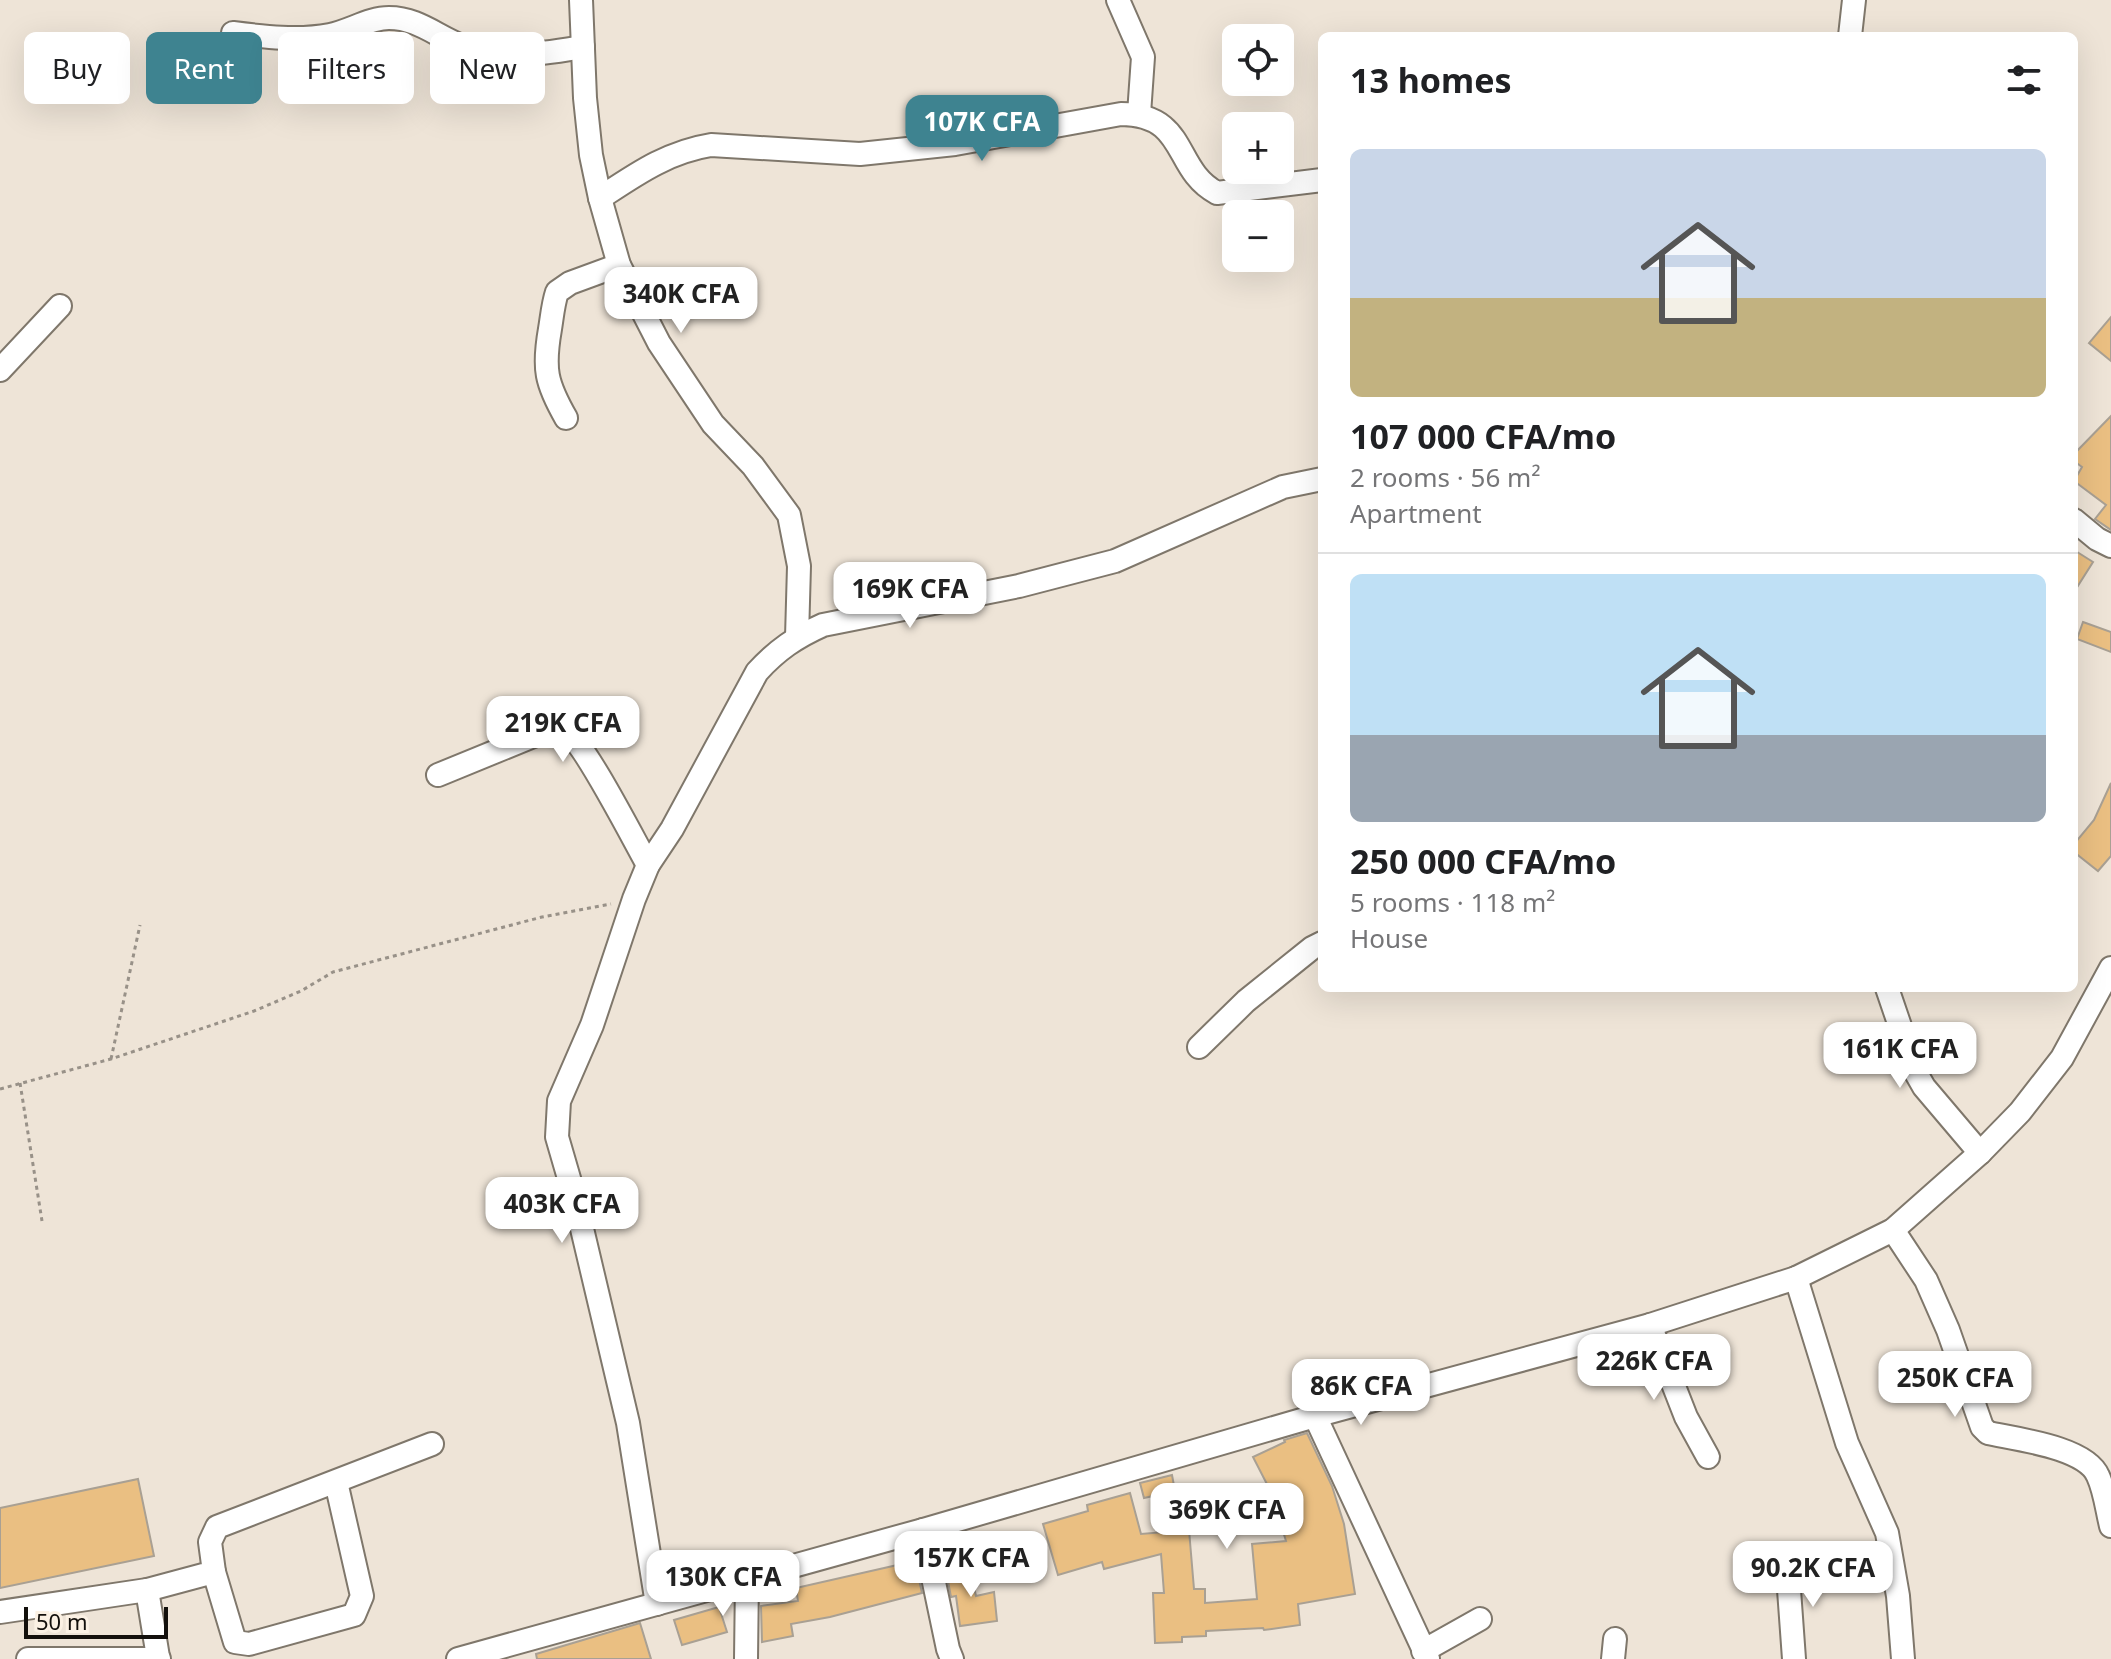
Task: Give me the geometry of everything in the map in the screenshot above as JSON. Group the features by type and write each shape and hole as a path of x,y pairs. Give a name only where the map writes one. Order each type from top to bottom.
{"street":[{"path":"581,0 590,141 600,198 619,265 659,343 705,412 753,466 789,515 799,566 797,637"},
{"path":"1118,0 1143,57 1139,114"},
{"path":"1835,0 1850,32"},
{"path":"1850,32 1854,0"},
{"path":"262,37 317,37 386,17 410,20 459,45 500,56 583,47"},
{"path":"600,198 669,156 702,147 860,154 955,144 1121,114 1139,114 1160,123 1175,139 1203,186 1217,193 1318,180"},
{"path":"566,418 546,375 545,355 557,292 570,283 619,265"},
{"path":"0,370 60,306"},
{"path":"657,1604 628,1423 575,1199 557,1137 559,1101 592,1025 648,865 672,829 757,672 776,651 823,625 1019,586 1115,561 1283,487 1318,480"},
{"path":"2078,523 2111,546"},
{"path":"438,775 543,732 565,731 590,762 648,865"},
{"path":"1199,1047 1246,1001 1318,945"},
{"path":"458,1659 923,1530 1315,1416 1650,1325 1796,1278 1893,1230 1980,1153 2020,1112 2062,1058 2111,968"},
{"path":"1888,992 1916,1073 1924,1087 1980,1153"},
{"path":"1893,1230 1926,1280 1958,1357 1982,1427 1988,1433 2016,1436 2064,1451 2091,1467 2098,1474 2111,1526"},
{"path":"1796,1278 1847,1443 1887,1533 1898,1596 1903,1659"},
{"path":"1650,1325 1682,1409 1708,1457"},
{"path":"1315,1416 1426,1655 1480,1619"},
{"path":"336,1482 362,1596 354,1615 249,1644 235,1642 214,1572 210,1542 217,1527 432,1444"},
{"path":"923,1530 952,1659"},
{"path":"1787,1562 1794,1659"},
{"path":"0,1612 147,1590 214,1572"},
{"path":"746,1659 747,1578"},
{"path":"28,1659 158,1658 147,1590"}],"path":[{"path":"0,1089 111,1059 254,1011 301,991 333,972 528,920 634,899"},
{"path":"111,1059 140,925"},
{"path":"20,1083 42,1221"}],"building":[{"path":"2111,317 2111,361 2089,343"},
{"path":"2111,416 2111,530 2095,519 2106,505 2078,484 2082,467 2078,464 2078,450"},
{"path":"2078,553 2093,562 2078,586"},
{"path":"2083,622 2111,632 2111,652 2078,639"},
{"path":"2111,783 2111,856 2098,871 2078,855 2078,839 2094,820"},
{"path":"1307,1433 1332,1486 1344,1524 1355,1594 1298,1604 1300,1625 1264,1630 1206,1631 1206,1636 1182,1637 1182,1642 1155,1643 1153,1593 1164,1593 1161,1554 1104,1569 1102,1562 1058,1575 1043,1524 1088,1511 1087,1505 1130,1493 1141,1534 1189,1530 1194,1589 1205,1589 1205,1603 1257,1599 1252,1544 1286,1541 1271,1492 1253,1457 1284,1440"},
{"path":"1172,1475 1175,1491 1144,1498 1140,1483"},
{"path":"138,1479 154,1556 0,1588 0,1508"},
{"path":"1201,1492 1206,1524 1182,1528 1178,1495"},
{"path":"915,1561 922,1593 791,1624 793,1636 762,1642 761,1606 798,1601 796,1588"},
{"path":"969,1566 976,1596 994,1592 997,1621 960,1626 956,1596 951,1597 946,1571"},
{"path":"719,1607 727,1632 682,1645 674,1620"},
{"path":"640,1623 651,1659 537,1659 536,1654"}]}
